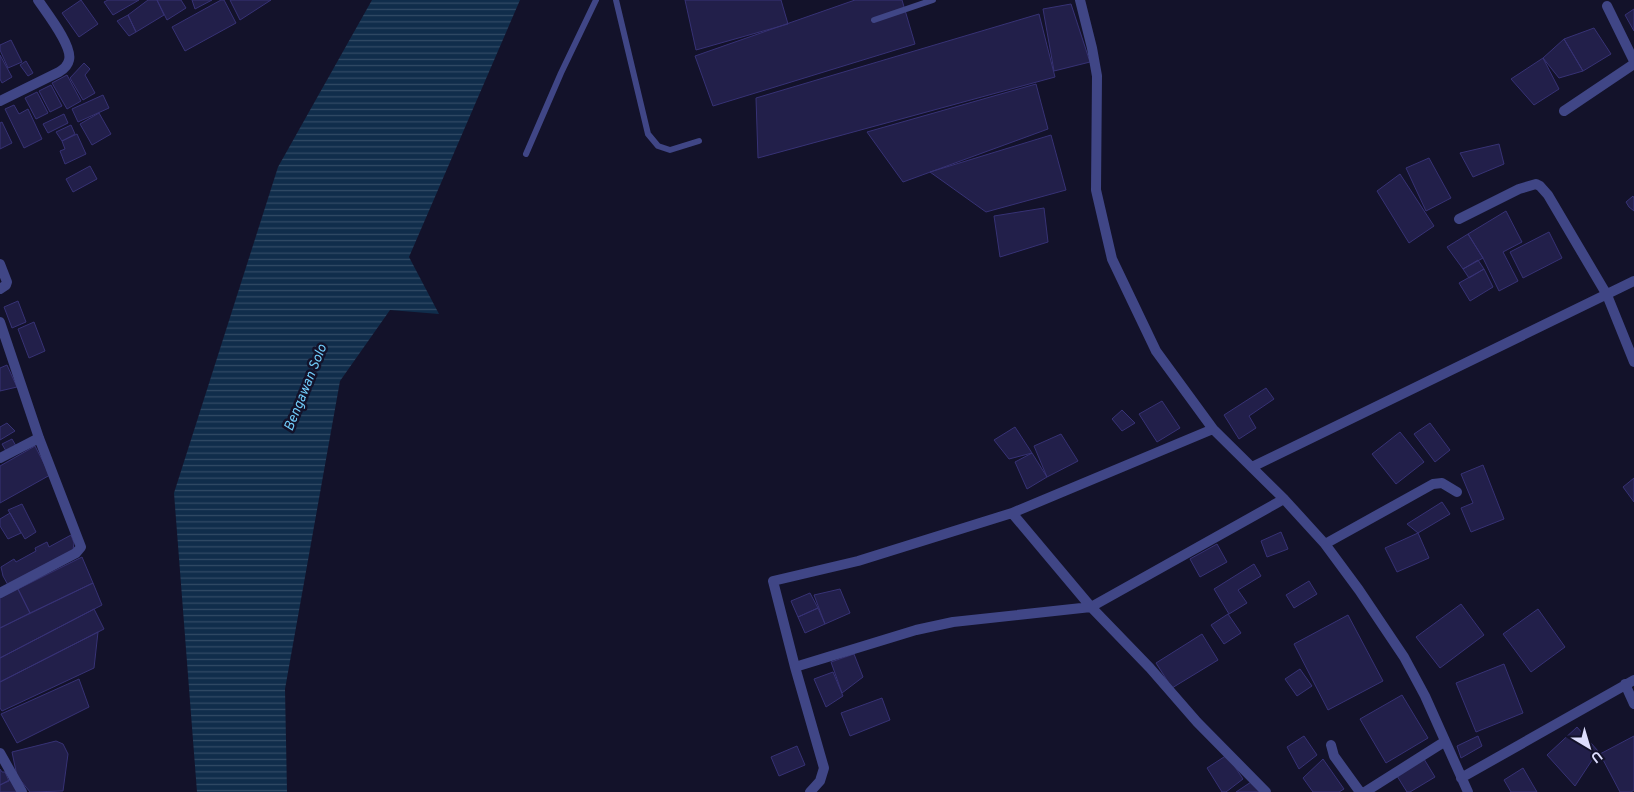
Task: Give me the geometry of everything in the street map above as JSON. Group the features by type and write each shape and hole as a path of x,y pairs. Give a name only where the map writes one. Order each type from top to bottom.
{"street":[{"path":"0,101 59,72 65,68 70,59 69,50 38,0"},
{"path":"1080,0 1097,76 1096,190 1112,259 1156,351 1213,429 1284,499 1325,544 1359,590 1404,657 1425,696 1468,792"},
{"path":"1564,111 1634,62 1607,6"},
{"path":"1459,219 1519,189 1536,184 1540,186 1608,295 1634,362"},
{"path":"0,264 7,282 0,289"},
{"path":"1252,467 1634,281"},
{"path":"0,593 76,553 81,547 39,438 1,326"},
{"path":"810,792 820,781 824,768 773,583 775,580 858,562 1012,513 1213,429"},
{"path":"0,458 39,438"},
{"path":"1325,544 1432,484 1442,483 1457,492"},
{"path":"795,667 908,632 953,622 1092,607 1284,499"},
{"path":"1012,513 1092,607 1150,668 1197,722 1266,792"},
{"path":"1461,778 1630,682 1634,704"},
{"path":"1365,792 1444,742"},
{"path":"1331,745 1334,756 1360,792"},
{"path":"0,753 22,792"}],"lane":[{"path":"526,154 596,0"},
{"path":"616,0 648,134 658,146 670,150 699,141"},
{"path":"874,20 933,0"}],"water":[{"name":"Bengawan Solo","path":"372,0 520,0 409,257 439,314 390,310 340,381 285,689 287,792 197,792 174,493 278,167"}],"building":[{"path":"81,0 98,24 79,37 62,13"},
{"path":"108,0 139,0 113,15 104,2"},
{"path":"148,0 157,0 164,15 136,32 128,15"},
{"path":"157,0 181,0 186,8 167,20"},
{"path":"192,0 212,0 195,9"},
{"path":"224,0 236,23 185,51 172,27"},
{"path":"230,0 271,0 240,20"},
{"path":"685,0 781,0 788,24 696,50"},
{"path":"855,0 902,0 915,44 713,106 695,56"},
{"path":"1071,4 1090,62 1054,71 1043,9"},
{"path":"1634,9 1634,31 1625,15"},
{"path":"1039,14 1055,77 758,158 756,98"},
{"path":"128,15 136,32 129,36 117,21"},
{"path":"1594,28 1611,54 1583,71 1564,39"},
{"path":"1564,39 1583,71 1559,78 1543,58"},
{"path":"11,40 22,62 8,68 0,50 0,45"},
{"path":"0,55 12,77 2,83 0,79"},
{"path":"1543,58 1559,89 1534,105 1511,79"},
{"path":"26,61 33,73 28,76 20,65"},
{"path":"84,63 90,69 85,75 95,93 83,100 70,78"},
{"path":"67,75 81,101 67,109 52,83"},
{"path":"1036,84 1048,129 903,182 867,132"},
{"path":"51,85 62,106 50,112 39,91"},
{"path":"37,92 48,113 36,119 25,98"},
{"path":"103,95 109,108 78,122 72,109"},
{"path":"14,105 19,114 28,109 42,139 24,148 5,109"},
{"path":"99,113 111,134 92,145 80,124"},
{"path":"64,114 68,123 48,133 43,124"},
{"path":"2,122 12,143 0,149 0,123"},
{"path":"71,125 75,134 62,141 56,132"},
{"path":"77,134 86,154 65,164 60,151 65,149 62,141"},
{"path":"1051,135 1066,190 986,212 930,172"},
{"path":"1499,144 1504,164 1473,177 1460,153"},
{"path":"1429,158 1451,198 1426,211 1406,168"},
{"path":"90,166 97,179 73,192 66,179"},
{"path":"1400,174 1434,226 1409,243 1377,191"},
{"path":"1633,196 1634,198 1634,211 1626,202"},
{"path":"1044,208 1048,242 1000,257 994,216"},
{"path":"1506,211 1522,242 1503,252 1518,281 1499,291 1483,258 1468,234"},
{"path":"1549,232 1562,258 1523,278 1510,252"},
{"path":"1468,234 1483,258 1463,269 1447,247"},
{"path":"1478,260 1484,269 1469,278 1463,269"},
{"path":"1484,269 1493,287 1470,301 1459,283"},
{"path":"18,301 26,322 12,328 4,307"},
{"path":"34,322 45,351 29,358 18,329"},
{"path":"7,365 17,387 0,391 0,368"},
{"path":"1266,388 1274,399 1249,416 1256,428 1239,439 1224,415"},
{"path":"1162,401 1180,428 1157,442 1139,414"},
{"path":"1122,410 1135,423 1122,431 1112,419"},
{"path":"7,423 15,431 0,440 0,427"},
{"path":"1430,423 1450,450 1435,462 1414,434"},
{"path":"1015,427 1032,453 1009,459 994,440"},
{"path":"1400,432 1424,462 1396,484 1372,454"},
{"path":"1061,434 1078,461 1047,477 1034,446"},
{"path":"12,439 16,446 6,451 2,444"},
{"path":"35,446 50,475 0,503 0,466"},
{"path":"1032,453 1047,477 1027,489 1015,462"},
{"path":"1483,465 1504,519 1471,532 1461,508 1473,503 1461,474"},
{"path":"1634,478 1634,502 1623,487"},
{"path":"1442,502 1450,514 1418,533 1407,524"},
{"path":"22,504 36,532 25,539 8,510"},
{"path":"10,513 21,533 8,539 0,526 0,519"},
{"path":"1281,532 1288,549 1267,557 1261,541"},
{"path":"1418,533 1429,558 1397,572 1385,548"},
{"path":"71,535 74,543 73,550 8,585 1,567 14,559 16,562 36,551 35,548 47,542 49,547"},
{"path":"1217,544 1227,562 1200,577 1190,559"},
{"path":"82,557 93,583 30,613 18,589"},
{"path":"1254,564 1261,576 1238,590 1247,603 1229,614 1214,589"},
{"path":"1309,581 1317,594 1294,608 1286,595"},
{"path":"93,583 102,605 0,658 0,628"},
{"path":"18,589 30,613 0,628 0,598"},
{"path":"840,589 850,613 825,624 814,595"},
{"path":"810,593 818,608 798,617 791,601"},
{"path":"1461,604 1484,635 1440,668 1416,637"},
{"path":"818,608 825,624 805,633 798,617"},
{"path":"94,609 104,629 0,682 0,658"},
{"path":"1538,609 1565,647 1531,672 1503,634"},
{"path":"1228,614 1241,633 1224,644 1211,625"},
{"path":"1348,615 1383,681 1328,710 1294,644"},
{"path":"98,632 94,668 2,711 0,708 0,682"},
{"path":"1202,634 1218,660 1172,688 1156,663"},
{"path":"854,654 863,677 842,693 831,662"},
{"path":"1504,664 1523,713 1476,732 1456,683"},
{"path":"1300,669 1312,686 1297,696 1285,679"},
{"path":"833,672 843,696 826,707 814,679"},
{"path":"79,679 89,707 17,743 1,714"},
{"path":"1402,695 1428,738 1386,763 1360,719"},
{"path":"882,698 890,720 850,736 841,713"},
{"path":"1577,727 1598,751 1575,786 1547,755"},
{"path":"1304,736 1317,755 1299,769 1287,747"},
{"path":"1478,736 1482,746 1461,758 1457,746"},
{"path":"1634,736 1634,790 1631,792 1620,792 1600,754"},
{"path":"56,741 63,744 68,754 63,791 30,792 17,776 12,752"},
{"path":"797,746 805,765 779,776 771,757"},
{"path":"1227,755 1243,779 1226,792 1222,792 1207,768"},
{"path":"1323,759 1344,789 1339,792 1313,792 1303,778"},
{"path":"1424,759 1435,777 1407,792 1397,776"},
{"path":"1523,768 1537,792 1511,792 1504,780"},
{"path":"0,769 2,772 5,772 9,781 0,785"},
{"path":"11,779 18,792 0,792 0,785"},
{"path":"1254,780 1262,792 1236,792"}]}
